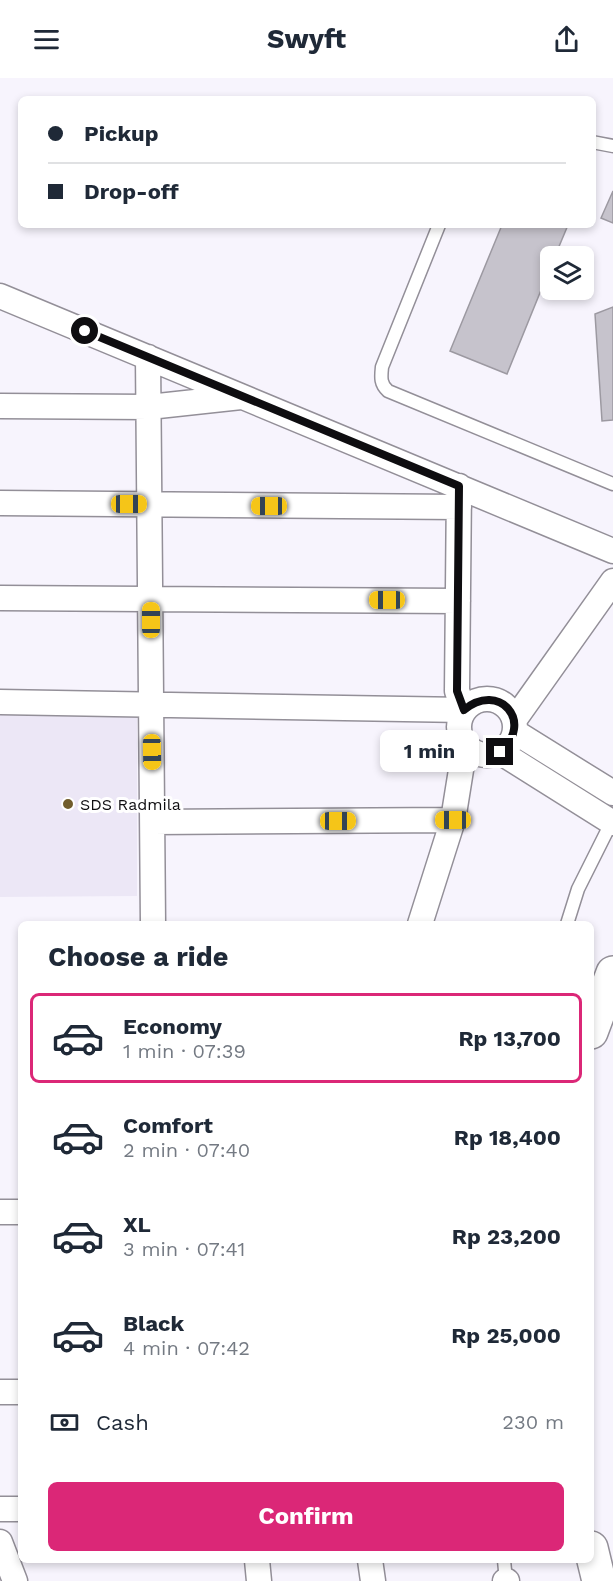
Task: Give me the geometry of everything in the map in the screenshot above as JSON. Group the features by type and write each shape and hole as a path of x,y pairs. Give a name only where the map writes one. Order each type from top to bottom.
{"main road":[{"path":"594,1024 613,973"},
{"path":"594,1560 599,1581"}],"street":[{"path":"0,296 243,397 459,497 613,551"},
{"path":"148,357 153,921"},
{"path":"0,406 150,407 243,397"},
{"path":"0,503 150,504 459,497"},
{"path":"459,497 457,691 464,710"},
{"path":"613,581 515,726 510,744 500,752 488,755 476,752 465,745 460,734 459,721 464,710 474,702 486,698 499,701 509,708 515,726 613,792"},
{"path":"0,598 458,601"},
{"path":"0,702 464,710"},
{"path":"421,921 453,820 465,745"},
{"path":"500,752 613,821"},
{"path":"153,822 453,820"},
{"path":"0,1212 18,1212"},
{"path":"0,1392 18,1392"},
{"path":"0,1509 18,1509"},
{"path":"0,1542 15,1581"},
{"path":"257,1563 259,1581"},
{"path":"370,1563 373,1581"}],"lane":[{"path":"596,143 613,146"},
{"path":"438,228 382,367 381,377 384,388 613,484"},
{"path":"568,921 578,889 613,821"},
{"path":"504,1563 506,1581"}],"shaded area":[{"name":"SDS Radmila","path":"0,712 137,712 137,896 0,897"}],"building":[{"path":"613,191 613,223 601,218"},
{"path":"501,228 567,228 559,246 540,246 540,293 507,374 450,351"},
{"path":"613,307 613,420 602,421 595,314"}],"place":[{"name":"SDS Radmila","path":"68,804"}],"route":[{"path":"85,331 459,486 457,691 464,710 474,702 486,698 499,701 509,708 514,719 515,732 510,744 500,752"}]}
